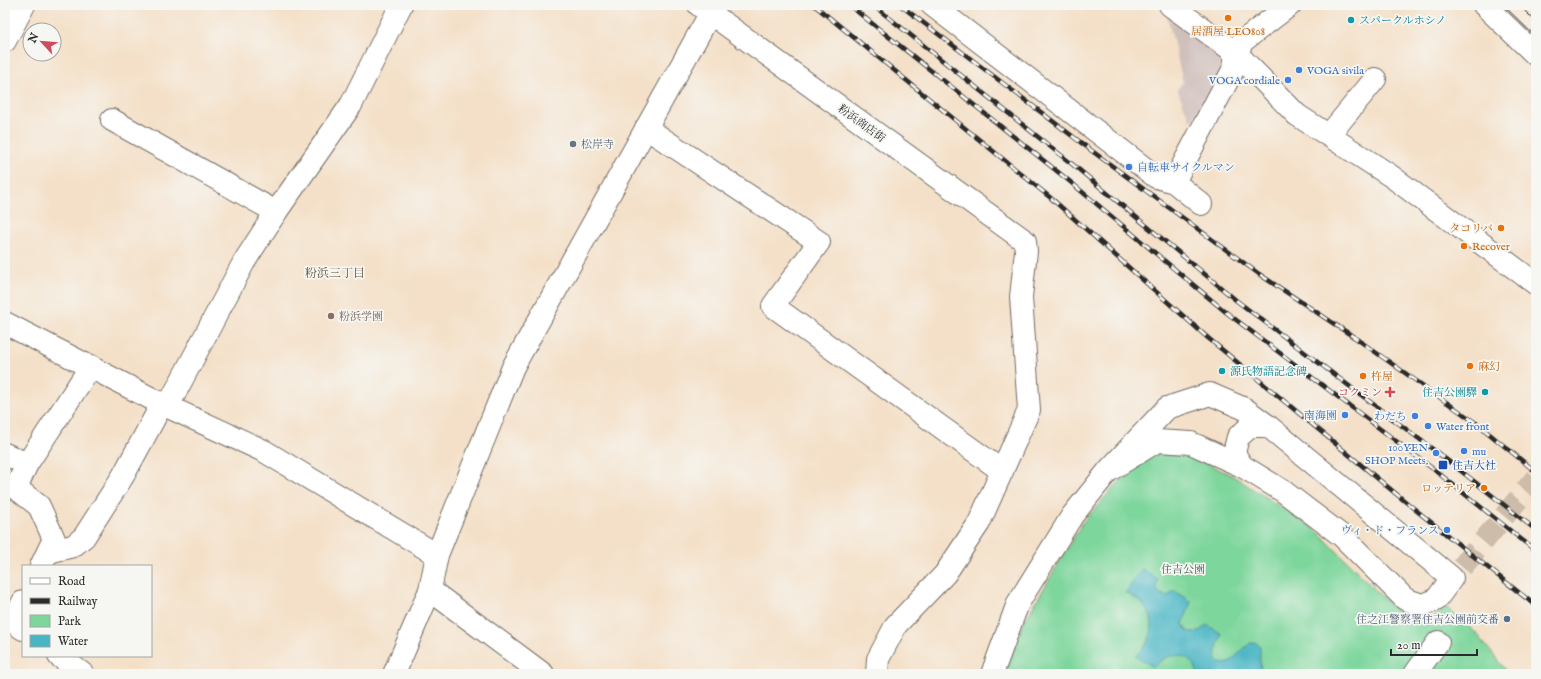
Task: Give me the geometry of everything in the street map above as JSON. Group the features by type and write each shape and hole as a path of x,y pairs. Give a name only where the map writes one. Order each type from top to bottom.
{"street":[{"path":"5,41 24,5"},
{"path":"44,559 73,546 84,538 165,405 244,262 276,212 351,105 401,5"},
{"path":"932,5 1156,177 1174,182 1201,204"},
{"path":"1170,5 1236,53 1297,115 1391,176 1536,284"},
{"path":"1174,182 1234,68 1236,53 1243,41 1290,5"},
{"path":"1484,5 1536,55"},
{"path":"394,674 430,590 437,555 513,367 646,128 708,8"},
{"name":"粉浜商店街","path":"708,8 1025,241 1026,251 1021,297 1029,410 1002,471"},
{"path":"1329,135 1375,79"},
{"path":"112,120 276,212"},
{"path":"646,128 819,242 773,306 1002,471 979,523 945,574 896,625 878,659 877,674"},
{"path":"5,323 165,405 264,451 437,555"},
{"path":"44,559 54,539 39,506 16,488 27,464 90,366"},
{"path":"992,674 1018,604 1072,516 1108,471 1166,408 1210,394 1245,409 1457,573 1436,600 1422,605 1405,599 1342,536 1283,491 1242,466 1192,443 1157,441 1108,471"},
{"path":"1242,466 1234,453 1238,437 1251,426 1268,426"},
{"path":"5,454 27,464"},
{"path":"430,590 543,674"},
{"path":"14,629 22,605"},
{"path":"1415,674 1438,642"},
{"path":"60,657 83,674"}],"shaded area":[{"path":"1166,11 1211,45 1228,70 1191,122 1177,89 1183,82"}],"green space":[{"name":"住吉公園","path":"1158,454 1192,456 1233,476 1316,530 1399,614 1427,621 1447,608 1477,634 1508,674 1005,674 1023,624 1083,522 1127,473"}],"water":[{"path":"1142,569 1158,579 1156,588 1160,594 1167,596 1175,591 1191,602 1183,624 1187,631 1197,633 1207,625 1222,634 1218,643 1216,654 1216,659 1218,662 1222,664 1229,663 1250,643 1255,642 1260,646 1260,665 1265,674 1198,674 1195,666 1185,657 1173,656 1166,658 1154,667 1135,656 1141,651 1149,640 1152,627 1151,620 1149,613 1143,605 1136,598 1125,593"}],"tunnel":[{"path":"1462,567 1536,478"}],"tram line":[{"path":"1503,5 1536,37"},
{"path":"1519,5 1536,22"}],"railway":[{"path":"814,5 1052,199 1208,338 1412,507 1536,606"},
{"path":"849,5 1068,180 1227,313 1437,472 1536,551"},
{"path":"873,5 1077,168 1237,301 1447,460 1536,530"},
{"path":"900,5 1092,151 1259,274 1354,337 1476,423 1536,472"}],"place":[{"name":"居酒屋 LEO808","path":"1228,18"},
{"name":"スパークルホシノ","path":"1351,20"},
{"name":"VOGA sivila","path":"1299,70"},
{"name":"VOGA cordiale","path":"1288,80"},
{"name":"松岸寺","path":"573,144"},
{"name":"自転車サイクルマン","path":"1129,167"},
{"name":"タコリバ","path":"1501,228"},
{"name":"Recover","path":"1464,246"},
{"name":"粉浜学園","path":"331,316"},
{"name":"麻幻","path":"1470,366"},
{"name":"源氏物語記念碑","path":"1222,371"},
{"name":"杵屋","path":"1363,376"},
{"name":"コクミン","path":"1390,392"},
{"name":"住吉公園驛","path":"1485,392"},
{"name":"南海園","path":"1345,415"},
{"name":"わだち","path":"1415,416"},
{"name":"Water front","path":"1428,426"},
{"name":"mu","path":"1464,451"},
{"name":"100YEN SHOP Meets.","path":"1436,453"},
{"name":"住吉大社","path":"1443,465"},
{"name":"ロッテリア","path":"1484,488"},
{"name":"ヴィ・ド・フランス","path":"1447,530"},
{"name":"住之江警察署住吉公園前交番","path":"1507,619"}],"district":[{"name":"粉浜三丁目","path":"335,273"}]}
